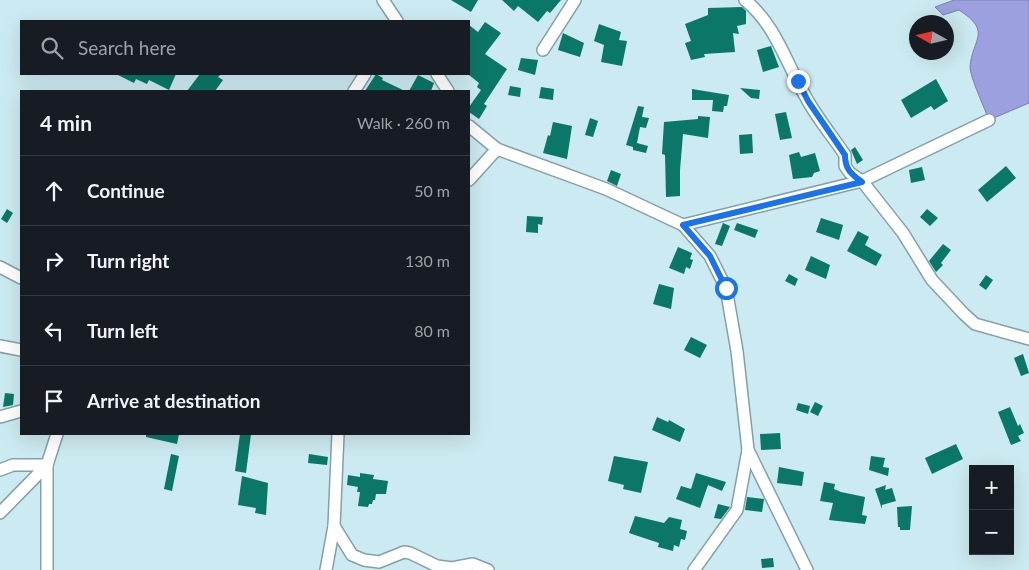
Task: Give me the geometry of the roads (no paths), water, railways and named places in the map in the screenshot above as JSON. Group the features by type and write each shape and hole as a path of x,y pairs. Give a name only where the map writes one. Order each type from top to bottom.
{"street":[{"path":"383,0 391,18"},
{"path":"543,50 575,0"},
{"path":"745,0 755,8 770,26 808,101 845,155 845,166 850,173 862,182 903,234 932,280 975,324 1029,338"},
{"path":"355,90 364,75"},
{"path":"438,75 447,90"},
{"path":"683,225 862,182 989,120"},
{"path":"470,127 497,149 606,189 683,225 710,256 726,288 737,351 748,450 737,510 694,570"},
{"path":"470,179 497,149"},
{"path":"0,267 20,277"},
{"path":"0,346 20,350"},
{"path":"0,417 20,411"},
{"path":"47,570 47,464 51,447 57,435"},
{"path":"326,570 334,526 338,435"},
{"path":"748,450 807,570"},
{"path":"0,470 13,465 47,464"},
{"path":"0,514 47,464"},
{"path":"334,526 352,555 364,560 379,562 404,552 437,566 452,568 473,564 488,570"}],"water":[{"path":"954,0 1029,0 1029,103 989,120 970,67 978,30 975,24 959,10 943,15 935,7"}]}
